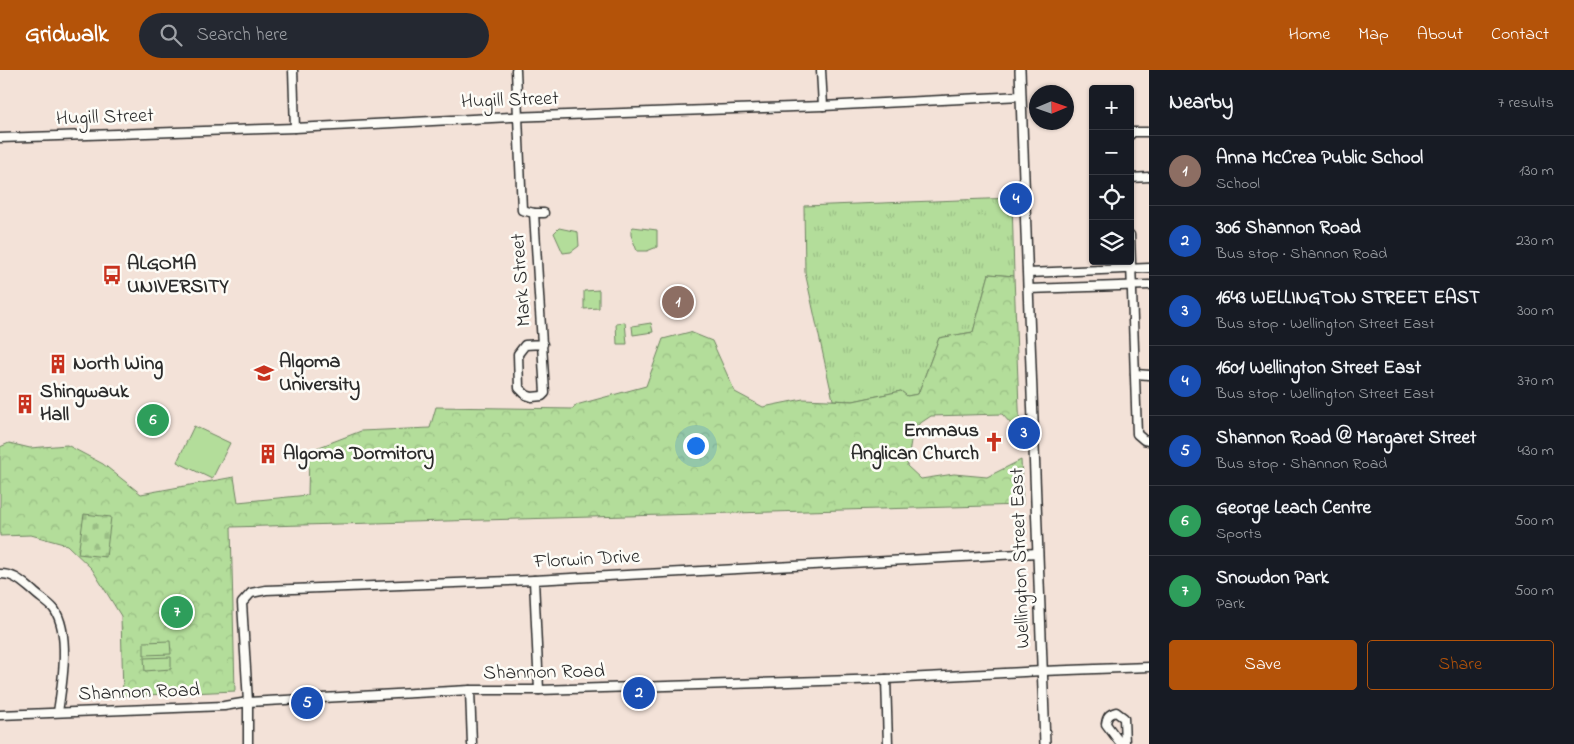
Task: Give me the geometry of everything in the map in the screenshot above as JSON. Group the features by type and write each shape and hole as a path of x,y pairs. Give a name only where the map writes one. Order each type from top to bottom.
{"main road":[{"name":"Wellington Street East","path":"1020,70 1045,744"}],"street":[{"path":"293,70 295,128"},
{"name":"Mark Street","path":"516,70 522,210 534,213 543,344 545,393 536,397 526,395 521,391 518,384 518,354 525,346 543,344"},
{"path":"821,70 824,106"},
{"name":"Hugill Street","path":"0,138 295,128 519,116 824,106 1021,96"},
{"path":"1134,132 1149,132"},
{"path":"1134,178 1149,177"},
{"path":"534,213 544,213"},
{"path":"1131,265 1137,434 1144,440 1149,441"},
{"path":"1028,273 1149,268"},
{"path":"1028,289 1149,284"},
{"path":"1135,374 1149,375"},
{"name":"Florwin Drive","path":"248,744 248,702 242,603 251,593 266,590 534,580 1038,554"},
{"path":"0,574 16,577 54,609 61,627 64,645 58,712"},
{"path":"534,580 538,690"},
{"name":"Shannon Road","path":"0,715 224,706 248,702 470,690 538,690 886,679 1149,667"},
{"path":"886,679 888,744"},
{"path":"470,690 472,744"},
{"path":"1121,744 1106,724 1107,717 1116,712 1124,718 1125,744"}],"green space":[{"path":"1012,198 1014,276 989,274 973,332 939,338 918,394 907,396 901,391 853,401 833,400 805,272 804,206"},
{"path":"633,227 657,230 657,247 647,251 637,251 631,235"},
{"path":"559,228 578,232 579,246 571,252 563,253 554,233"},
{"path":"989,274 1014,276 1020,434 1002,414 931,416 913,428 907,466 921,479 954,474 987,477 1021,460 1023,505 231,527 235,691 123,696 121,616 92,569 67,545 31,535 0,536 0,447 9,443 30,448 67,445 103,464 141,494 234,477 238,502 308,495 309,451 361,431 430,428 436,407 573,409 576,405 646,386 663,339 690,332 712,341 735,392 763,407 803,399 853,401 901,391 907,396 918,394 939,338 973,332"},
{"path":"599,290 599,308 584,309 584,291"},
{"path":"625,322 627,344 617,344 616,323"},
{"path":"651,323 653,332 633,335 632,326"},
{"path":"194,426 230,443 212,479 177,462"},
{"path":"84,514 111,517 106,557 78,554"},
{"path":"170,641 171,654 144,655 144,642"},
{"path":"171,657 171,669 145,671 144,658"}],"place":[{"name":"1601 Wellington Street East","path":"1016,199"},
{"name":"ALGOMA UNIVERSITY","path":"112,275"},
{"name":"Anna McCrea Public School","path":"678,302"},
{"name":"North Wing","path":"58,364"},
{"name":"Algoma University","path":"264,373"},
{"name":"Shingwauk Hall","path":"25,404"},
{"name":"George Leach Centre","path":"153,420"},
{"name":"1643 WELLINGTON STREET EAST","path":"1024,433"},
{"name":"Emmaus Anglican Church","path":"994,442"},
{"name":"Algoma Dormitory","path":"268,454"},
{"name":"Snowdon Park","path":"177,612"},
{"name":"306 Shannon Road","path":"639,693"},
{"name":"Shannon Road @ Margaret Street","path":"307,703"}]}
